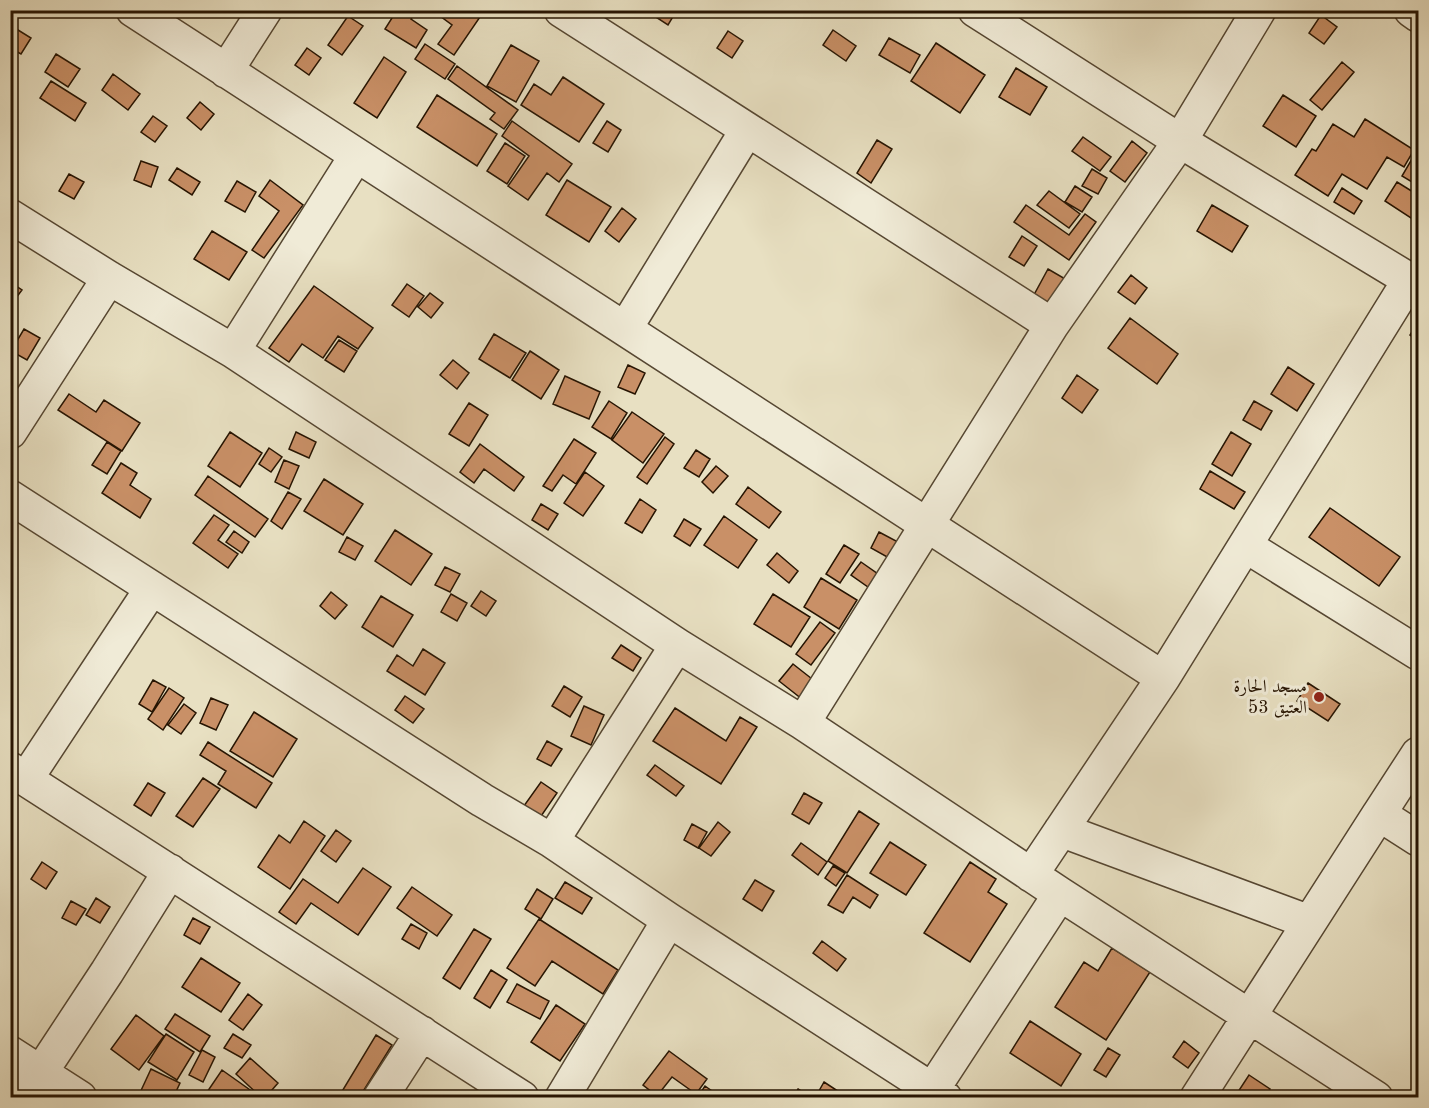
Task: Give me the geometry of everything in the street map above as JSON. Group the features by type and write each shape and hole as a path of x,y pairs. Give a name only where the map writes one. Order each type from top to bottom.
{"street":[{"path":"133,10 1163,678"},
{"path":"226,71 265,10"},
{"path":"561,10 1052,325"},
{"path":"975,10 1180,141 1414,282 1163,678 1031,875"},
{"path":"803,723 1052,325 1180,141 1259,10"},
{"path":"1411,10 1419,15"},
{"path":"625,329 747,130"},
{"path":"233,351 356,156"},
{"path":"10,216 233,351 677,645 803,723 1060,894 1376,1098"},
{"path":"10,432 109,278"},
{"path":"10,497 482,800 552,841 935,1095 1060,894"},
{"path":"1246,546 1419,653"},
{"path":"152,588 18,774 522,1098"},
{"path":"552,841 677,645"},
{"path":"1197,1098 1419,754"},
{"path":"1379,814 1419,839"},
{"path":"1061,830 1309,922"},
{"path":"32,1085 170,871"},
{"path":"562,1098 669,920"},
{"path":"380,1098 422,1034"},
{"path":"10,1053 32,1085 80,1098"}],"building":[{"path":"397,10 417,10 411,19 427,30 416,48 385,29"},
{"path":"438,10 470,10 480,17 454,55 438,44 452,25 436,13"},
{"path":"645,10 677,10 668,25"},
{"path":"1321,15 1337,27 1324,44 1309,33"},
{"path":"348,16 363,26 342,55 328,45"},
{"path":"10,25 31,38 21,54 10,48"},
{"path":"833,30 856,46 846,61 823,45"},
{"path":"728,31 743,41 732,58 717,48"},
{"path":"889,38 920,55 910,73 879,55"},
{"path":"936,43 985,75 960,113 911,81"},
{"path":"425,44 455,64 445,79 415,59"},
{"path":"511,45 539,61 516,102 487,86"},
{"path":"307,48 321,58 309,75 295,65"},
{"path":"56,54 80,69 68,87 45,72"},
{"path":"384,57 406,72 377,118 354,103"},
{"path":"1342,62 1354,72 1322,110 1310,100"},
{"path":"457,66 518,110 504,129 490,119 495,113 448,79"},
{"path":"1016,68 1047,87 1030,115 999,97"},
{"path":"113,74 140,94 128,110 102,90"},
{"path":"563,77 604,104 579,142 521,105 534,84 551,95"},
{"path":"51,81 86,103 75,121 40,98"},
{"path":"437,95 497,134 477,166 417,127"},
{"path":"1283,95 1316,116 1296,147 1263,126"},
{"path":"200,102 214,114 201,130 187,118"},
{"path":"153,116 167,126 155,142 141,132"},
{"path":"1365,119 1414,150 1404,167 1387,157 1367,189 1342,174 1328,196 1295,175 1312,149 1316,151 1333,124 1354,137"},
{"path":"512,121 572,164 559,182 547,173 528,200 508,186 529,156 502,136"},
{"path":"607,121 621,130 608,152 593,143"},
{"path":"1083,137 1111,157 1100,171 1072,151"},
{"path":"877,140 892,149 871,183 857,173"},
{"path":"1132,141 1147,153 1125,182 1110,171"},
{"path":"505,143 525,156 507,184 487,171"},
{"path":"1416,152 1418,154 1417,185 1402,176"},
{"path":"141,161 158,167 151,187 134,180"},
{"path":"177,168 200,182 192,195 169,180"},
{"path":"1092,169 1107,178 1098,194 1082,186"},
{"path":"69,174 84,182 74,199 59,191"},
{"path":"270,180 303,205 264,258 252,250 279,211 259,196"},
{"path":"567,180 611,207 589,242 546,215"},
{"path":"237,181 256,192 245,212 225,201"},
{"path":"1397,182 1418,195 1418,213 1414,220 1385,201"},
{"path":"1075,186 1092,197 1082,212 1065,202"},
{"path":"1342,188 1362,201 1354,214 1334,202"},
{"path":"1049,191 1080,214 1069,228 1037,205"},
{"path":"1026,205 1069,235 1085,214 1096,222 1069,260 1014,222"},
{"path":"1212,205 1248,226 1232,252 1197,231"},
{"path":"622,208 636,219 619,242 605,231"},
{"path":"212,231 247,252 229,280 194,259"},
{"path":"1022,236 1037,246 1024,266 1009,257"},
{"path":"1048,269 1067,280 1049,314 1029,304"},
{"path":"1131,275 1147,288 1135,304 1118,292"},
{"path":"10,282 22,290 10,306"},
{"path":"407,284 424,296 409,317 392,305"},
{"path":"314,286 373,328 358,349 338,336 323,358 302,344 289,362 269,348"},
{"path":"430,293 443,303 431,318 418,307"},
{"path":"1130,318 1178,354 1157,384 1108,348"},
{"path":"1418,322 1418,341 1410,335"},
{"path":"24,329 40,338 27,360 11,351"},
{"path":"494,334 526,353 510,378 479,359"},
{"path":"339,340 357,351 344,372 325,360"},
{"path":"530,351 559,370 541,399 512,380"},
{"path":"453,360 469,373 457,389 440,375"},
{"path":"628,365 645,373 635,394 618,387"},
{"path":"1288,367 1314,384 1297,411 1271,394"},
{"path":"1077,375 1098,390 1082,413 1062,398"},
{"path":"565,376 600,392 589,419 553,404"},
{"path":"69,394 96,412 104,400 140,423 122,451 58,410"},
{"path":"609,401 627,413 611,439 592,427"},
{"path":"1254,401 1272,411 1261,430 1243,420"},
{"path":"469,403 488,415 469,446 449,434"},
{"path":"632,412 664,434 643,463 612,440"},
{"path":"230,432 262,453 240,487 208,466"},
{"path":"296,432 316,442 309,458 289,449"},
{"path":"1231,432 1251,444 1232,476 1212,464"},
{"path":"665,437 674,444 647,484 637,477"},
{"path":"574,439 596,453 576,484 563,475 552,491 543,486"},
{"path":"107,442 121,451 107,474 92,465"},
{"path":"480,444 524,477 514,491 484,469 474,483 460,472"},
{"path":"269,448 282,457 271,472 259,464"},
{"path":"696,450 710,459 699,477 684,468"},
{"path":"284,460 299,466 289,489 275,482"},
{"path":"121,463 137,473 130,485 151,499 140,518 102,493"},
{"path":"716,466 728,476 713,493 702,482"},
{"path":"1210,471 1245,492 1234,509 1200,489"},
{"path":"585,472 604,486 583,516 564,503"},
{"path":"208,476 268,519 255,537 195,495"},
{"path":"324,479 363,504 343,535 304,511"},
{"path":"748,487 781,512 769,528 736,504"},
{"path":"288,492 301,499 282,529 271,521"},
{"path":"640,499 656,510 642,533 625,523"},
{"path":"541,504 558,514 548,530 532,520"},
{"path":"1330,508 1400,557 1379,586 1309,537"},
{"path":"214,515 229,525 218,540 238,554 228,568 193,543"},
{"path":"724,516 757,540 738,568 704,545"},
{"path":"684,519 701,529 690,546 674,536"},
{"path":"395,530 432,554 411,585 375,561"},
{"path":"234,531 249,542 242,553 226,542"},
{"path":"879,532 898,542 889,558 871,548"},
{"path":"347,537 363,546 355,560 339,552"},
{"path":"844,545 859,554 840,583 826,574"},
{"path":"777,553 798,571 789,583 767,565"},
{"path":"861,562 878,574 868,587 851,575"},
{"path":"445,567 460,574 450,592 435,585"},
{"path":"821,578 857,600 839,629 804,607"},
{"path":"481,591 496,601 486,616 471,606"},
{"path":"331,592 347,605 335,619 320,606"},
{"path":"451,594 467,603 457,621 441,612"},
{"path":"773,594 810,617 791,647 754,624"},
{"path":"381,596 413,615 393,647 362,627"},
{"path":"820,622 835,633 811,665 796,654"},
{"path":"621,645 641,658 633,671 612,658"},
{"path":"423,649 445,663 425,695 387,671 397,655 413,666"},
{"path":"793,664 821,686 807,703 779,681"},
{"path":"153,680 166,687 152,712 139,704"},
{"path":"1308,683 1340,704 1328,721 1297,701"},
{"path":"564,686 582,697 570,717 552,706"},
{"path":"169,688 184,698 163,730 148,719"},
{"path":"405,696 424,709 413,723 395,710"},
{"path":"211,698 228,705 216,730 200,723"},
{"path":"184,704 196,713 181,734 168,725"},
{"path":"584,706 604,715 591,745 571,736"},
{"path":"675,708 726,741 740,717 757,727 721,784 653,741"},
{"path":"254,712 297,739 273,777 230,751"},
{"path":"547,741 562,749 551,766 537,759"},
{"path":"208,742 272,783 256,808 218,784 226,771 200,755"},
{"path":"655,765 684,786 676,796 647,775"},
{"path":"203,778 220,789 193,827 176,816"},
{"path":"541,782 557,793 537,822 521,810"},
{"path":"148,783 165,793 151,816 134,805"},
{"path":"804,793 822,803 809,824 792,814"},
{"path":"859,811 879,824 847,873 828,861"},
{"path":"304,821 325,836 290,889 258,867 279,835 290,843"},
{"path":"718,822 730,832 711,856 699,848"},
{"path":"692,824 707,832 698,848 684,840"},
{"path":"336,830 351,841 336,862 321,851"},
{"path":"890,842 926,865 906,895 870,873"},
{"path":"801,843 827,862 818,875 792,855"},
{"path":"42,862 57,872 46,889 31,879"},
{"path":"970,862 996,879 988,892 1007,904 970,962 924,933"},
{"path":"833,866 845,873 836,886 825,878"},
{"path":"363,868 391,887 358,935 311,903 296,924 279,912 303,879 338,903"},
{"path":"847,875 878,895 870,908 853,897 843,913 828,905"},
{"path":"755,880 774,891 762,911 743,899"},
{"path":"565,882 592,898 582,914 555,898"},
{"path":"412,887 452,915 437,936 397,908"},
{"path":"537,889 553,899 541,919 525,909"},
{"path":"96,898 110,907 100,923 86,915"},
{"path":"71,901 86,909 76,925 62,918"},
{"path":"193,918 210,927 200,944 184,935"},
{"path":"539,919 618,970 603,994 552,961 535,986 507,968"},
{"path":"411,924 427,933 419,949 402,939"},
{"path":"474,929 491,939 460,989 443,978"},
{"path":"822,941 846,959 837,971 813,953"},
{"path":"1112,948 1150,972 1106,1040 1055,1007 1084,962 1098,971"},
{"path":"201,958 240,983 221,1012 182,987"},
{"path":"491,970 507,980 490,1008 474,998"},
{"path":"517,984 549,1001 540,1019 507,1002"},
{"path":"248,994 262,1005 243,1030 229,1020"},
{"path":"556,1005 585,1024 560,1061 531,1042"},
{"path":"175,1014 210,1036 200,1052 165,1029"},
{"path":"136,1015 164,1036 139,1070 111,1049"},
{"path":"1030,1021 1081,1054 1061,1086 1010,1053"},
{"path":"166,1034 194,1052 177,1080 148,1062"},
{"path":"233,1034 251,1045 242,1058 224,1048"},
{"path":"376,1035 392,1045 359,1098 338,1098"},
{"path":"1184,1041 1199,1053 1188,1068 1173,1057"},
{"path":"1108,1048 1120,1055 1106,1077 1094,1070"},
{"path":"202,1050 215,1057 203,1082 189,1075"},
{"path":"669,1051 707,1079 696,1094 672,1077 657,1096 643,1085"},
{"path":"250,1058 278,1083 265,1098 262,1098 236,1074"},
{"path":"151,1069 180,1083 173,1098 138,1097"},
{"path":"222,1070 260,1097 203,1098"},
{"path":"1249,1075 1270,1089 1265,1098 1234,1098"},
{"path":"824,1082 844,1095 843,1098 815,1098"},
{"path":"705,1086 722,1098 697,1098"},
{"path":"798,1089 812,1098 793,1098"}],"place":[{"name":"مسجد الحارة 53 العتيق","path":"1319,697"}]}
